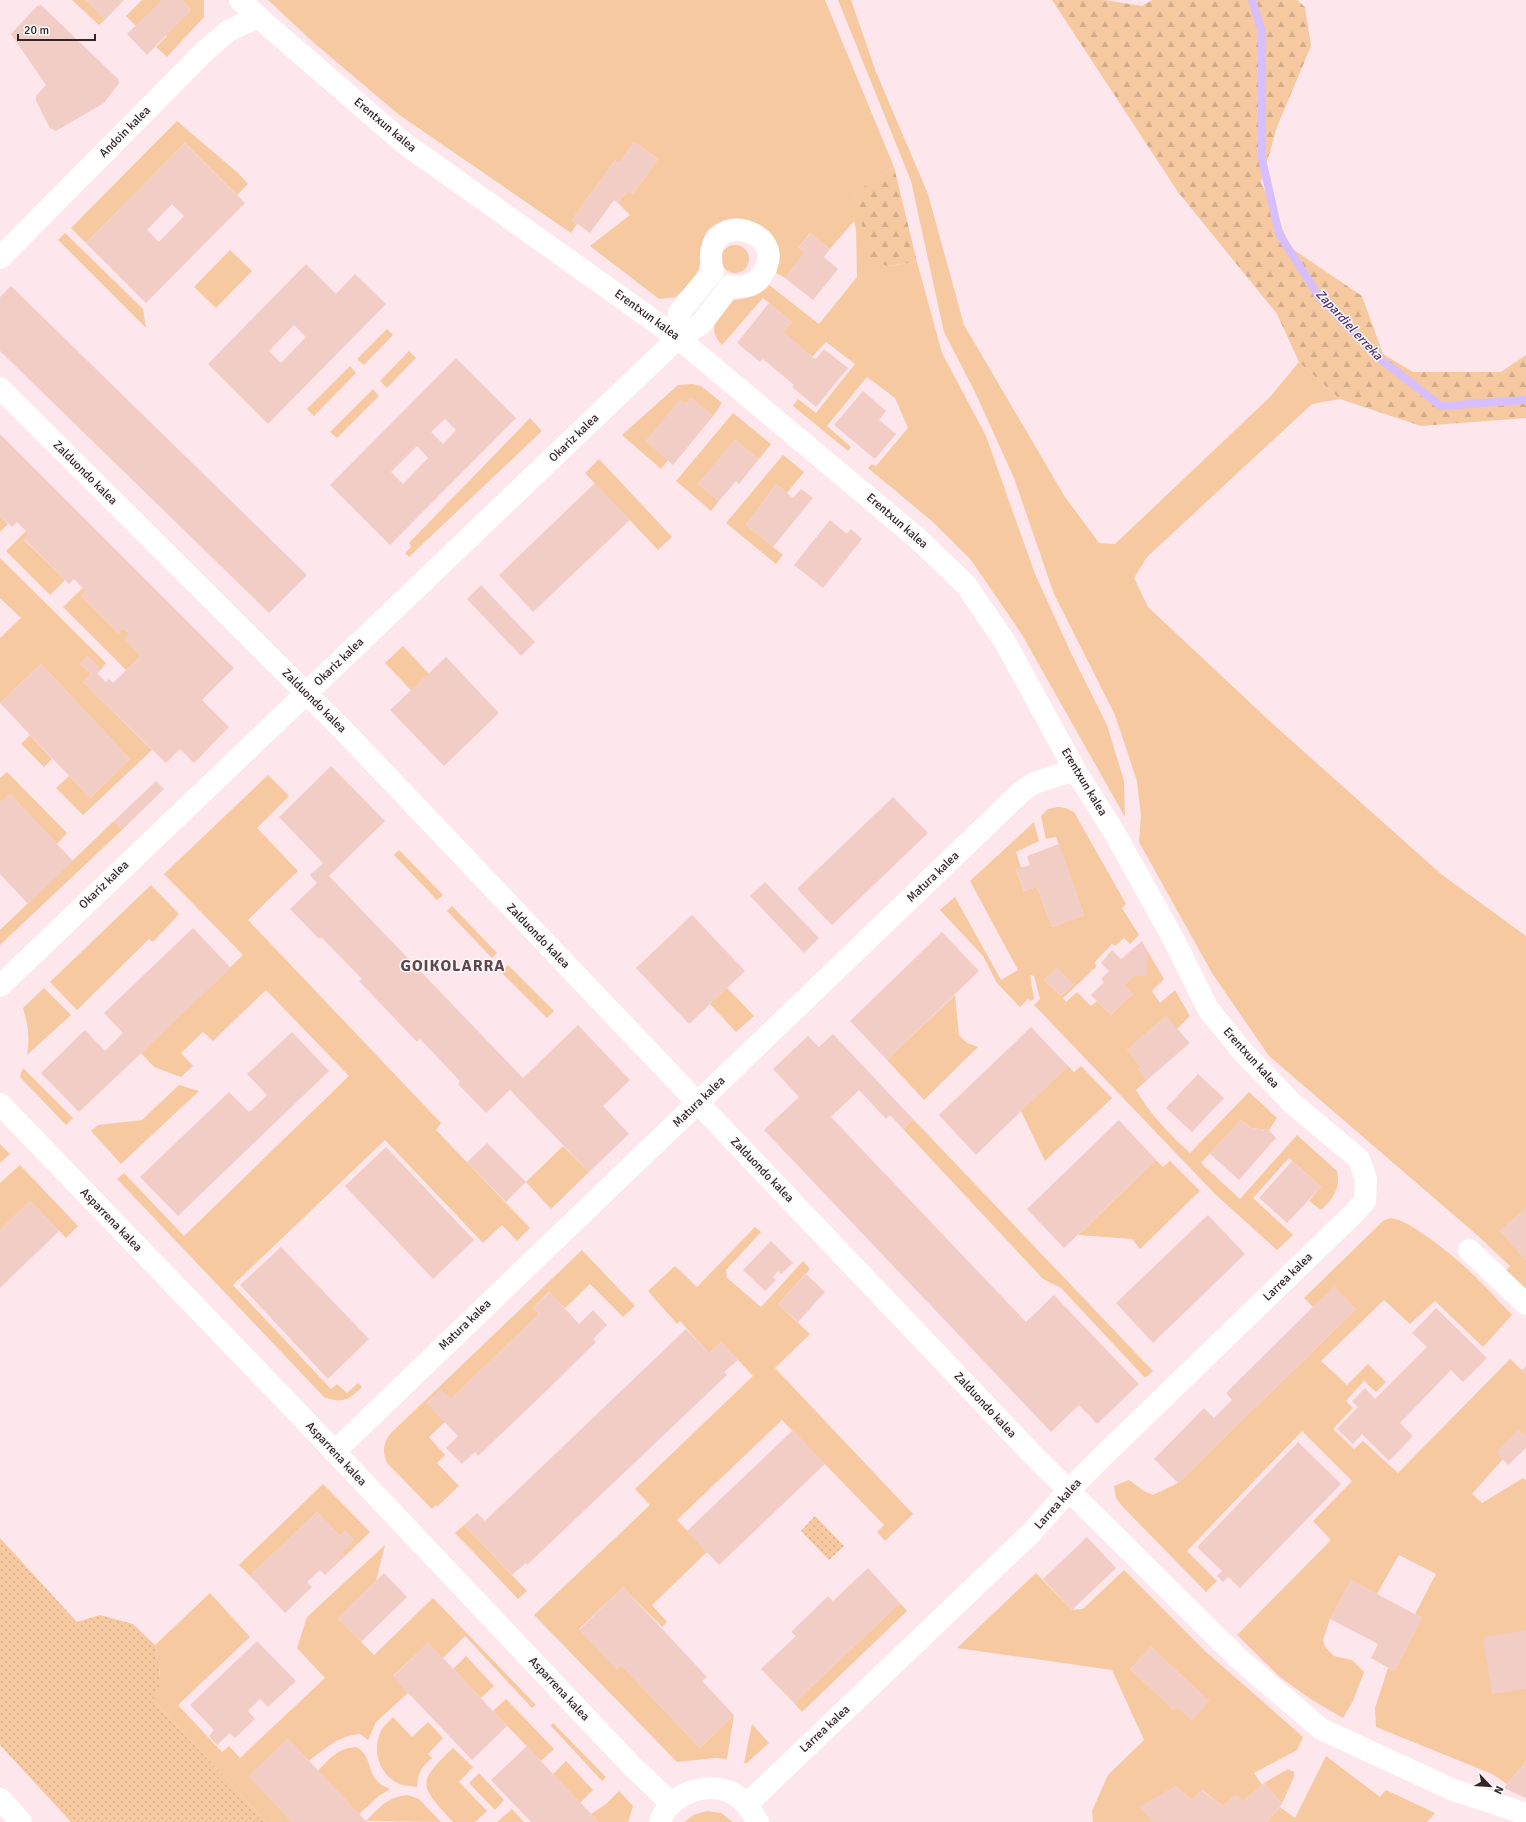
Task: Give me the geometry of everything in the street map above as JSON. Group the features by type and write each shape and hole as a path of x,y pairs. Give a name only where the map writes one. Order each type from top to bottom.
{"street":[{"name":"Erentxun kalea","path":"240,0 404,143 678,338 911,532 966,585 1005,642 1075,770 1114,832 1174,940 1208,1009 1243,1052 1293,1104 1358,1159 1366,1178 1365,1200"},
{"name":"Andoin kalea","path":"0,258 207,49 228,31 258,17"},
{"name":"Okariz kalea","path":"0,986 678,338 701,324 730,286 746,286 760,279 766,268 768,255 762,240 754,233 744,229 733,230 724,233 716,241 711,250 710,261 713,271 679,313 678,338"},
{"name":"Zalduondo kalea","path":"0,388 344,731 661,1066 1068,1491 1238,1658 1321,1729 1451,1789 1526,1814"},
{"name":"Matura kalea","path":"334,1452 1019,794 1034,783 1075,770"},
{"name":"Asparrena kalea","path":"0,1104 334,1452 631,1765 672,1804"},
{"name":"Larrea kalea","path":"747,1804 1032,1532 1068,1491 1352,1215 1365,1200"},
{"path":"1469,1250 1526,1304"},
{"path":"660,1822 672,1804 685,1794 701,1789 718,1789 733,1794 747,1804 758,1822"},
{"path":"0,1800 21,1822"}],"green space":[{"path":"72,0 86,0 105,20 99,25"},
{"path":"142,0 163,0 136,26 126,16"},
{"path":"182,0 204,0 204,17 167,57 156,47 167,36 166,34 191,10"},
{"path":"268,0 825,0 894,167 855,194 887,266 917,262 942,353 986,436 1035,574 1071,653 1107,725 1124,781 1125,817 1021,633 971,560 933,522 868,468 872,464 876,466 908,428 895,398 867,377 827,426 851,447 848,451 793,406 798,399 816,413 855,364 826,342 812,357 783,332 792,322 763,298 722,345 717,339 714,327 716,321 718,316 731,300 757,295 769,285 819,324 857,277 856,229 854,221 830,249 810,233 799,247 805,253 785,278 776,273 778,260 776,248 770,237 762,228 751,221 739,218 727,219 712,227 705,235 698,271 691,281 676,297 659,299 590,246 630,215 618,203 628,191 633,194 658,159 634,142 619,163 615,160 572,220 577,224 571,233 398,114 313,42"},
{"path":"838,0 851,0 876,72 928,194 964,325 1065,497 1099,543 1115,544 1270,397 1299,362 1340,399 1312,404 1147,557 1134,578 1148,607 1274,725 1441,874 1526,936 1526,1208 1500,1231 1526,1260 1526,1294 1505,1272 1510,1266 1477,1235 1269,1056 1212,973 1139,842 1141,816 1137,781 1115,715 1054,594 1014,478 975,392 944,332 911,181"},
{"path":"1052,0 1105,0 1142,6 1152,0 1297,0 1305,7 1311,46 1277,127 1261,182 1291,248 1362,296 1383,354 1413,372 1501,372 1526,355 1526,418 1421,426 1340,399 1299,362 1277,314 1178,192"},
{"path":"177,121 238,173 248,184 237,195 185,143 86,243 71,228"},
{"path":"894,167 917,262 887,266 869,257 855,193"},
{"path":"65,233 143,309 146,328 58,240"},
{"path":"735,245 745,249 749,259 745,269 735,273 725,269 721,259 725,249"},
{"path":"230,250 252,271 216,308 194,287"},
{"path":"387,329 393,335 364,365 357,359"},
{"path":"409,351 416,358 387,388 380,381"},
{"path":"350,366 356,373 314,416 307,409"},
{"path":"693,384 701,386 722,403 713,416 691,398 686,404 680,399 668,460 661,469 622,435 678,385"},
{"path":"373,389 379,396 337,438 330,432"},
{"path":"733,413 771,444 759,459 735,440 698,484 719,501 711,511 676,481"},
{"path":"530,418 542,431 409,557 405,553 411,547 409,543"},
{"path":"783,455 804,472 787,493 776,484 746,525 783,555 776,564 726,523"},
{"path":"599,459 672,537 658,550 585,473"},
{"path":"0,516 8,524 0,532"},
{"path":"26,531 29,534 24,540 65,580 50,595 6,551"},
{"path":"0,558 106,663 101,670 87,656 80,664 91,674 83,682 152,750 83,815 56,788 69,776 90,798 130,759 41,664 0,703 0,638 21,618 0,598"},
{"path":"83,588 86,591 81,596 118,633 123,628 130,634 125,639 141,656 126,670 63,607"},
{"path":"403,646 429,674 411,690 385,663"},
{"path":"30,735 52,759 44,767 21,744"},
{"path":"7,772 67,833 57,844 10,794 0,803 0,778"},
{"path":"268,775 289,796 257,828 298,871 248,920 441,1123 436,1130 530,1228 517,1241 502,1225 483,1243 385,1140 233,1285 331,1389 337,1384 347,1393 358,1383 362,1387 345,1400 336,1400 324,1397 117,1179 124,1173 184,1236 349,1076 266,990 213,1041 203,1032 181,1053 193,1066 181,1077 154,1067 141,1053 243,955 164,874"},
{"path":"1058,807 1066,808 1074,812 1126,904 1122,908 1139,935 1130,944 1124,938 1115,946 1112,944 1095,962 1096,967 1063,998 1066,1002 1077,992 1091,1006 1097,1001 1111,1015 1133,994 1125,985 1148,952 1164,979 1152,991 1160,1003 1175,990 1190,1016 1177,1029 1166,1016 1127,1050 1141,1067 1138,1069 1147,1080 1136,1090 1154,1116 1190,1153 1249,1092 1277,1118 1269,1130 1251,1128 1241,1120 1201,1163 1240,1199 1297,1135 1337,1171 1338,1183 1335,1193 1321,1210 1309,1201 1321,1187 1289,1158 1253,1198 1293,1235 1277,1250 1216,1195 1034,1005 1040,999 1034,976 1030,975 1034,999 1031,1001 1028,999 1020,1007 997,983 983,956 940,910 955,897 1001,980 1018,970 970,881 1034,822 1039,841 1016,852 1021,868 1016,870 1024,891 1037,887 1052,927 1084,915 1056,837 1046,839 1041,816 1048,809","holes":["1057,968 1073,985 1061,996 1044,980"]},
{"path":"114,821 122,830 0,945 0,930"},
{"path":"399,850 443,895 437,900 394,855"},
{"path":"151,885 179,914 153,942 149,939 77,1010 50,982"},
{"path":"452,906 497,953 492,958 447,911"},
{"path":"508,965 554,1011 547,1018 501,972"},
{"path":"44,988 71,1015 27,1055 28,1031 23,1008"},
{"path":"727,988 754,1016 736,1032 710,1004"},
{"path":"955,995 959,1035 967,1043 978,1047 924,1100 887,1060"},
{"path":"1068,1066 1074,1072 1081,1066 1112,1098 1045,1161 1021,1111"},
{"path":"23,1068 73,1118 66,1125 20,1077"},
{"path":"179,1085 199,1091 121,1164 91,1131 98,1125 142,1120"},
{"path":"913,1119 1153,1371 1145,1378 1061,1288 1043,1279 903,1129"},
{"path":"0,1144 10,1154 0,1163"},
{"path":"563,1146 589,1172 551,1209 526,1182"},
{"path":"1156,1160 1163,1167 1170,1161 1200,1191 1140,1249 1132,1239 1078,1235"},
{"path":"20,1165 78,1226 66,1238 30,1201 0,1230 0,1183"},
{"path":"1390,1218 1409,1225 1450,1254 1461,1263 1512,1315 1483,1347 1435,1301 1410,1324 1384,1300 1321,1361 1347,1385 1368,1364 1386,1382 1376,1392 1364,1381 1346,1401 1353,1408 1333,1429 1354,1449 1363,1441 1398,1473 1510,1359 1526,1374 1526,1437 1519,1430 1503,1459 1472,1494 1482,1503 1523,1478 1526,1480 1526,1762 1507,1784 1492,1774 1376,1727 1375,1708 1388,1668 1394,1671 1422,1618 1415,1614 1436,1574 1399,1555 1377,1594 1351,1580 1330,1619 1323,1640 1325,1647 1334,1656 1352,1660 1364,1672 1353,1701 1343,1718 1312,1700 1280,1677 1237,1635 1331,1540 1313,1521 1352,1481 1302,1431 1187,1551 1217,1581 1206,1592 1116,1498 1114,1486 1129,1480 1144,1491 1153,1495 1178,1483 1356,1309 1334,1287 1313,1307 1304,1298 1383,1221"},
{"path":"755,1227 761,1232 726,1270 727,1278 761,1307 803,1261 810,1269 778,1304 810,1334 775,1368 913,1514 885,1541 877,1532 884,1525 782,1420 677,1520 707,1552 652,1605 667,1622 662,1627 623,1587 579,1629 617,1669 621,1665 700,1748 734,1715 727,1759 715,1758 677,1762 534,1615 650,1505 635,1489 753,1376 721,1342 709,1353 680,1321 677,1324 648,1291 675,1266 697,1287"},
{"path":"582,1250 635,1306 623,1317 590,1284 565,1308 549,1292 533,1308 539,1314 451,1399 441,1390 427,1403 445,1422 429,1437 445,1455 437,1463 459,1486 437,1507 436,1505 432,1509 387,1463 384,1455 384,1447 388,1437"},
{"path":"323,1484 370,1532 345,1556 341,1552 354,1540 345,1531 340,1536 317,1512 250,1576 239,1565"},
{"path":"815,1516 844,1546 829,1560 801,1531"},
{"path":"464,1525 527,1591 518,1599 455,1533"},
{"path":"0,1538 77,1622 100,1615 133,1624 155,1645 159,1665 160,1685 153,1700 266,1822 71,1822 0,1745"},
{"path":"385,1545 376,1581 338,1618 374,1655 433,1598 536,1705 532,1708 465,1636 443,1658 428,1643 393,1676 408,1693 376,1722 368,1740 360,1734 345,1737 327,1747 309,1761 288,1739 249,1776 292,1822 266,1822 153,1700 160,1673 155,1645 210,1593 250,1637 178,1705 222,1752 229,1746 240,1758 325,1678 297,1648 307,1617"},
{"path":"1124,1570 1205,1651 1303,1737 1297,1750 1254,1773 1262,1785 1243,1801 1236,1795 1223,1806 1202,1790 1192,1800 1176,1786 1140,1807 1154,1822 1093,1822 1092,1811 1108,1775 1144,1740 1112,1670 957,1648 1036,1573 1072,1610 1083,1609","holes":["1151,1647 1209,1701 1192,1720 1177,1707 1174,1710 1130,1669"]},
{"path":"900,1603 907,1611 802,1712 794,1703"},
{"path":"466,1656 494,1686 481,1698 453,1669"},
{"path":"506,1699 554,1749 541,1761 493,1711"},
{"path":"393,1717 412,1737 428,1722 443,1738 428,1754 432,1758 425,1764 421,1771 418,1778 417,1787 402,1785 394,1781 383,1770 377,1755 378,1739 382,1729"},
{"path":"553,1723 606,1777 602,1781 551,1726"},
{"path":"752,1724 769,1743 747,1763 744,1763"},
{"path":"355,1747 364,1753 372,1773 380,1784 390,1789 379,1796 359,1814 318,1771 330,1758 339,1752"},
{"path":"453,1748 473,1767 459,1782 487,1811 475,1822 453,1822 428,1792 426,1785 428,1777 432,1770"},
{"path":"1326,1756 1380,1797 1386,1790 1435,1813 1427,1822 1267,1822 1280,1807 1295,1818"},
{"path":"566,1761 593,1790 580,1803 553,1774"},
{"path":"1288,1769 1294,1772 1294,1777 1282,1804 1264,1783"},
{"path":"479,1773 504,1800 495,1810 469,1783"},
{"path":"619,1791 633,1806 628,1822 599,1822 591,1814 606,1804"},
{"path":"408,1795 419,1799 441,1822 366,1821 389,1800"},
{"path":"512,1809 524,1822 497,1822"},
{"path":"707,1811 721,1813 733,1822 685,1822 693,1815"}],"building":[{"path":"86,0 124,0 105,20"},
{"path":"163,0 182,0 191,10 147,55 127,34"},
{"path":"41,5 118,79 119,83 104,103 56,131 50,128 36,101 36,96 46,85 11,34 37,6"},
{"path":"634,142 658,159 633,194 628,191 618,203 614,200 590,233 572,220 615,160 619,163"},
{"path":"185,143 245,203 146,303 86,243","holes":["172,204 184,216 159,242 147,230"]},
{"path":"811,233 830,249 824,257 838,269 813,300 785,278 805,253 799,247"},
{"path":"306,264 336,294 355,274 386,304 268,424 208,364","holes":["294,325 306,337 281,363 269,351"]},
{"path":"11,286 307,575 269,613 0,351 0,297"},
{"path":"769,303 792,322 783,332 812,357 816,359 824,349 848,368 816,407 792,387 794,385 763,359 760,362 737,343"},
{"path":"456,358 516,418 390,545 330,485","holes":["445,419 456,430 443,444 431,432","417,446 428,458 403,484 391,472"]},
{"path":"863,391 886,411 879,420 896,434 875,459 834,425"},
{"path":"691,398 713,416 673,465 645,441 680,399 686,404"},
{"path":"0,434 234,668 202,700 229,727 194,763 180,749 166,763 83,682 91,674 80,664 87,656 101,670 97,673 106,682 109,679 113,683 141,656 124,639 130,634 123,628 118,633 81,596 86,591 74,579 69,584 24,539 29,534 17,522 12,527 0,516"},
{"path":"735,439 759,459 739,484 736,481 719,501 698,484"},
{"path":"595,483 630,520 533,612 499,575"},
{"path":"776,484 793,498 801,489 813,498 773,547 746,525"},
{"path":"830,520 847,534 851,529 862,539 823,588 794,565"},
{"path":"481,585 535,642 521,656 467,599"},
{"path":"446,657 499,713 444,766 390,710"},
{"path":"41,664 130,759 90,798 0,703"},
{"path":"331,766 385,821 329,876 523,1078 578,1025 630,1080 603,1106 629,1134 589,1172 510,1090 486,1113 458,1084 460,1081 420,1039 417,1042 359,981 362,979 321,937 319,939 290,909 317,883 310,875 323,863 279,817"},
{"path":"156,781 164,789 122,830 114,821"},
{"path":"10,794 73,861 28,904 0,874 0,803"},
{"path":"893,797 928,833 832,925 797,889"},
{"path":"1059,844 1084,915 1052,927 1037,887 1024,891 1016,869 1030,865 1027,856"},
{"path":"765,882 819,938 804,953 750,896"},
{"path":"692,915 745,971 689,1024 636,968"},
{"path":"193,928 231,968 79,1112 41,1073 85,1030 105,1051 123,1033 104,1013"},
{"path":"942,932 979,971 887,1060 850,1021"},
{"path":"1142,941 1148,952 1147,976 1135,976 1125,985 1133,994 1111,1015 1091,995 1104,982 1101,979 1109,971 1101,963 1112,950 1121,959"},
{"path":"1057,967 1074,985 1061,996 1044,980"},
{"path":"1166,1016 1190,1043 1147,1080 1138,1069 1141,1067 1127,1050"},
{"path":"1031,1027 1068,1066 976,1155 939,1115"},
{"path":"292,1032 329,1071 178,1216 140,1177 229,1092 249,1112 258,1104 267,1095 247,1074"},
{"path":"833,1034 913,1119 903,1129 890,1115 886,1119 859,1090 831,1117 1026,1322 1054,1295 1139,1384 1097,1424 1079,1405 1051,1432 764,1130 799,1097 773,1069 808,1036 819,1047"},
{"path":"1198,1074 1224,1098 1192,1132 1166,1108"},
{"path":"1119,1120 1156,1160 1064,1248 1027,1209"},
{"path":"1241,1120 1251,1128 1269,1130 1276,1138 1239,1180 1209,1153"},
{"path":"487,1143 526,1182 506,1202 467,1162"},
{"path":"386,1147 474,1240 433,1279 345,1186"},
{"path":"1292,1161 1321,1187 1287,1223 1259,1198"},
{"path":"30,1201 59,1231 0,1288 0,1230"},
{"path":"1526,1208 1526,1260 1500,1231"},
{"path":"1208,1215 1245,1254 1153,1343 1116,1303"},
{"path":"771,1241 793,1263 781,1274 778,1271 773,1277 776,1280 765,1291 743,1270"},
{"path":"281,1247 369,1339 328,1379 240,1285"},
{"path":"806,1274 825,1292 798,1322 778,1304"},
{"path":"1334,1286 1356,1309 1178,1483 1154,1459 1204,1408 1214,1418 1232,1400 1226,1393"},
{"path":"550,1292 579,1324 593,1310 607,1325 593,1339 596,1342 539,1398 478,1456 475,1452 462,1464 446,1448 458,1436 427,1404 441,1389 451,1399 539,1314 533,1308"},
{"path":"1436,1308 1487,1358 1463,1382 1451,1370 1400,1423 1413,1436 1389,1461 1362,1434 1353,1444 1337,1429 1358,1407 1352,1401 1365,1388 1375,1399 1427,1347 1412,1333"},
{"path":"686,1329 709,1353 721,1342 738,1360 724,1372 727,1375 527,1565 526,1563 512,1575 464,1525 477,1513 485,1521"},
{"path":"1526,1366 1526,1374 1522,1370"},
{"path":"1519,1429 1526,1437 1526,1448 1508,1465 1496,1452"},
{"path":"793,1430 825,1464 719,1565 687,1531"},
{"path":"1298,1442 1341,1484 1240,1588 1228,1577 1223,1582 1217,1576 1222,1571 1197,1547"},
{"path":"317,1512 340,1536 345,1531 354,1540 341,1552 345,1556 325,1575 320,1570 307,1582 312,1587 285,1613 250,1576"},
{"path":"1087,1537 1116,1568 1072,1610 1043,1579"},
{"path":"868,1568 900,1603 794,1703 761,1669 796,1636 791,1632 828,1596 833,1601"},
{"path":"384,1573 407,1597 361,1642 338,1618"},
{"path":"1351,1580 1422,1618 1394,1671 1371,1658 1378,1644 1330,1619"},
{"path":"623,1587 707,1677 702,1681 734,1715 700,1748 621,1665 617,1670 579,1630"},
{"path":"1526,1630 1526,1689 1492,1694 1483,1637"},
{"path":"257,1641 296,1681 268,1707 260,1699 248,1711 255,1719 235,1738 230,1733 217,1745 209,1736 214,1730 190,1705"},
{"path":"428,1642 507,1726 472,1760 393,1677"},
{"path":"1151,1647 1209,1701 1192,1721 1177,1707 1174,1710 1130,1669"},
{"path":"288,1739 367,1822 292,1822 248,1776"},
{"path":"527,1746 599,1822 531,1822 491,1780"},
{"path":"1526,1762 1526,1798 1504,1788"},
{"path":"1264,1783 1282,1804 1267,1822 1154,1822 1139,1807 1176,1786 1192,1800 1201,1790 1223,1806 1236,1795 1243,1801"}],"waterway":[{"name":"Zapardiel erreka","path":"1252,0 1262,32 1262,159 1279,234 1320,298 1380,359 1441,406 1526,400"}],"district":[{"name":"GOIKOLARRA","path":"453,966"}]}
